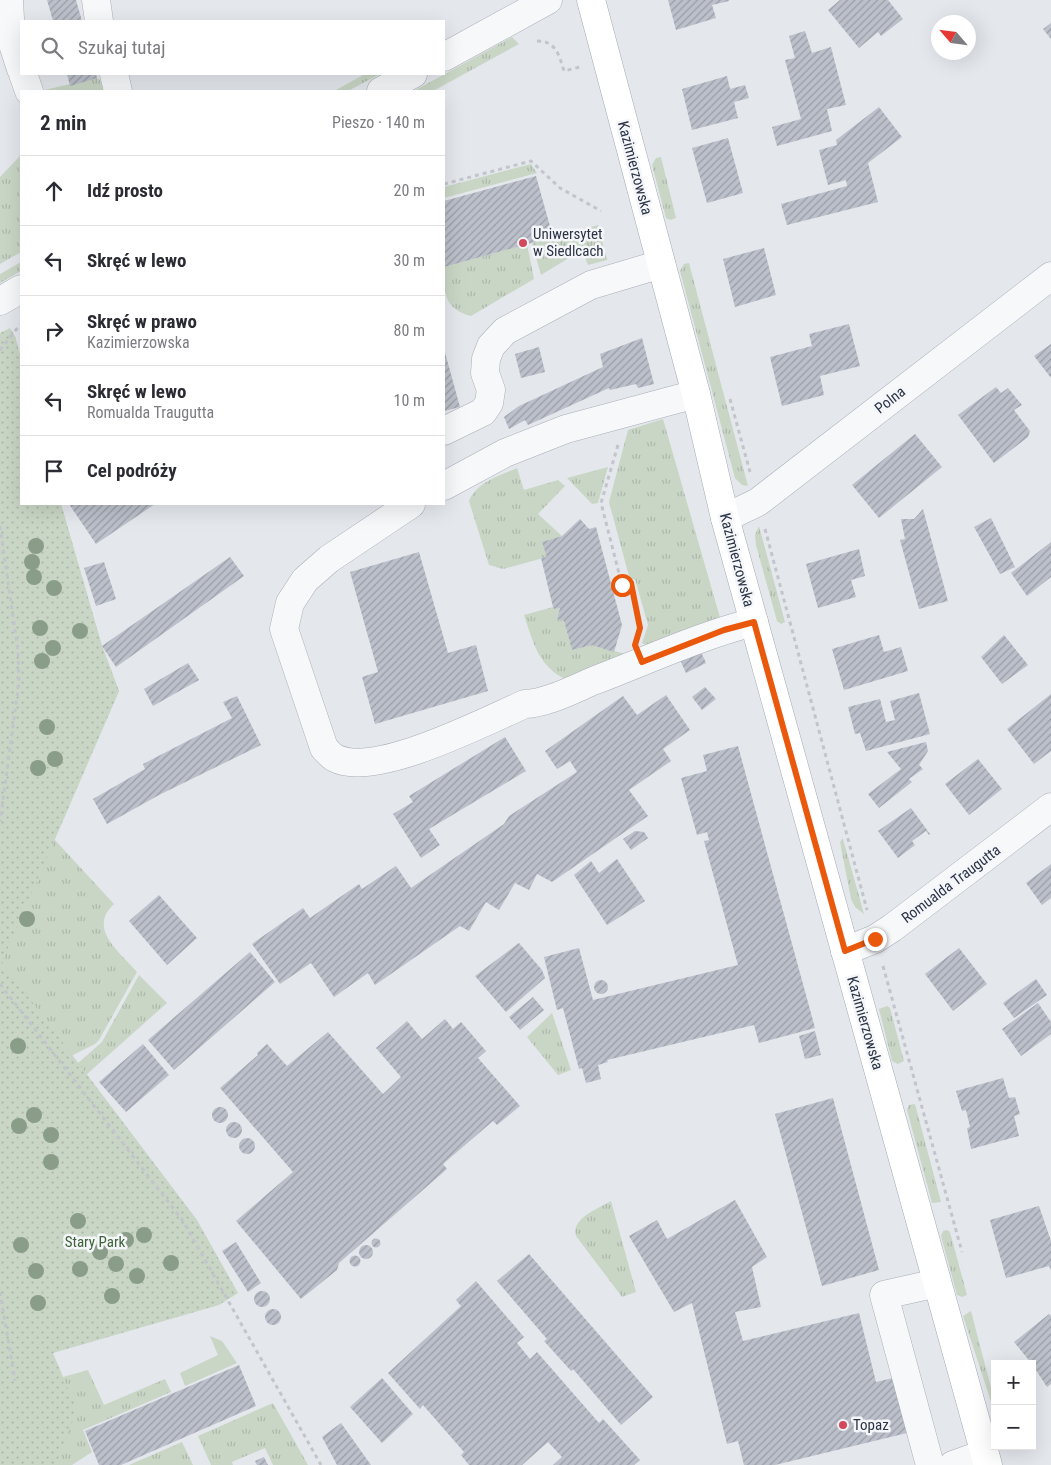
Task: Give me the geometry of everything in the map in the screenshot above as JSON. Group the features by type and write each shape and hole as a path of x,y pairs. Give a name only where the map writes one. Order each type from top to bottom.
{"main road":[{"name":"Kazimierzowska","path":"590,0 696,394 725,518 986,1460"}],"street":[{"path":"9,0 11,38 20,66"},
{"path":"96,0 100,20"},
{"path":"445,56 548,0"},
{"path":"23,75 29,90"},
{"path":"114,75 118,90"},
{"path":"383,90 411,75"},
{"path":"445,431 483,412 489,403 491,390 485,373 486,359 491,346 505,331 591,285 661,264"},
{"name":"Polna","path":"725,518 758,502 1051,276"},
{"path":"0,301 20,290"},
{"path":"445,485 505,453 566,429 696,394"},
{"path":"410,505 329,559 306,580 290,603 284,629 324,748 335,758 352,762 380,760 418,750 524,704 532,704 569,691 724,630 754,622"},
{"name":"Romualda Traugutta","path":"845,951 875,939 1051,807"},
{"path":"930,1465 884,1295 937,1283"},
{"path":"953,1465 986,1460"}],"path":[{"path":"533,41 547,41 552,45 558,51 564,71"},
{"path":"445,184 531,161 560,188 601,211"},
{"path":"0,350 20,324"},
{"path":"627,413 601,503 622,585 631,583 640,628 635,645 642,662"},
{"path":"758,502 875,939"},
{"path":"0,526 18,651 19,682 0,822"},
{"path":"0,552 4,558"},
{"path":"0,984 183,1221 321,1465"},
{"path":"891,994 964,1259"},
{"path":"0,1292 16,1381"}],"green space":[{"path":"512,37 519,44 435,90 416,90"},
{"path":"363,75 378,75 350,90 336,90"},
{"path":"97,78 100,80 103,90 44,90"},
{"path":"20,156 20,253 0,264 0,177"},
{"path":"661,157 676,218 670,220 666,218 652,165 656,158"},
{"path":"531,164 537,173 445,198 445,187"},
{"path":"598,225 607,260 588,265 582,250 541,275 532,243"},
{"path":"527,244 534,279 471,316 462,313 450,304 445,291 445,267"},
{"path":"20,263 20,272 0,283 0,274"},
{"path":"689,263 748,486 742,485 735,478 680,271 684,264"},
{"name":"Stary Park","path":"10,328 15,336 20,355 20,505 61,505 102,646 119,691 2,962 197,1220 238,1293 219,1305 53,1353 77,1410 56,1465 0,1465 0,333"},
{"path":"15,336 20,355 20,505 61,505 102,646 119,691 54,839 114,904 107,913 104,922 105,931 115,948 137,972 99,1040 95,1044 67,1058 0,967 0,356"},
{"path":"663,419 721,621 656,650 642,643 648,625 635,579 630,580 609,502 628,430"},
{"path":"608,467 598,503 592,504 567,478"},
{"path":"517,468 524,490 558,480 565,486 538,514 562,536 543,542 547,557 503,569 489,565 469,501 483,484"},
{"path":"759,526 785,622 781,624 777,621 756,545 755,535"},
{"path":"553,607 554,609 560,608 557,619 564,621 572,650 592,645 633,656 568,681 558,675 550,669 538,654 524,615"},
{"path":"843,838 864,914 855,907 851,899 840,842"},
{"path":"139,975 167,1003 86,1075 77,1064 102,1042"},
{"path":"887,1006 890,1008 904,1061 898,1064 892,1061 879,1009"},
{"path":"552,1013 571,1070 558,1075 527,1037"},
{"path":"915,1104 941,1202 932,1203 907,1110 909,1105"},
{"path":"611,1201 636,1292 622,1297 576,1236 576,1230 581,1219"},
{"path":"947,1230 950,1232 967,1295 962,1297 957,1295 941,1236 943,1231"},
{"path":"971,1311 991,1388 991,1402 963,1316"},
{"path":"210,1336 222,1341 237,1363 185,1386 180,1373 218,1355"},
{"path":"88,1370 104,1405 165,1379 171,1392 83,1430 92,1452 72,1465 28,1465 63,1377"},
{"path":"273,1403 308,1465 273,1465 265,1448 232,1462 233,1465 211,1465 198,1436"},
{"path":"182,1442 193,1465 129,1465"}],"building":[{"path":"47,0 76,0 82,20 53,20"},
{"path":"668,0 729,1 712,5 716,18 676,30"},
{"path":"840,0 888,0 903,19 881,36 878,32 859,48 828,10"},
{"path":"1051,23 1051,39 1043,29"},
{"path":"805,31 812,53 831,47 846,105 827,109 832,131 777,146 772,127 801,119 785,60 795,58 789,36"},
{"path":"67,75 96,75 97,78 70,86"},
{"path":"727,76 730,89 745,85 749,98 734,102 738,118 692,130 682,89"},
{"path":"879,107 902,137 868,163 878,202 787,225 781,204 847,186 846,180 828,185 819,150 837,145 836,140"},
{"path":"728,138 743,193 707,203 692,148"},
{"path":"536,176 553,237 445,267 445,201"},
{"path":"764,248 776,295 735,307 723,259"},
{"path":"849,324 860,366 820,376 824,395 782,406 770,357 812,346 809,334"},
{"path":"642,338 654,384 638,388 636,384 610,390 609,388 528,425 525,420 509,429 504,417 519,406 603,367 600,354"},
{"path":"1051,344 1051,378 1034,356"},
{"path":"539,347 545,372 521,378 515,354"},
{"path":"445,353 460,407 445,411"},
{"path":"996,387 1001,393 1008,388 1022,405 1014,410 1030,431 1028,437 994,463 958,415"},
{"path":"915,434 942,467 879,518 852,485"},
{"path":"70,505 154,505 96,544"},
{"path":"923,509 948,601 919,609 900,540 905,539 901,519 914,519"},
{"path":"991,518 1015,567 1000,574 974,527"},
{"path":"580,519 589,529 596,527 622,625 614,652 592,645 572,650 564,621 557,619 560,608 554,609 553,607 541,558 547,557 542,542 562,536"},
{"path":"1051,542 1051,577 1027,596 1011,573"},
{"path":"859,549 865,576 851,580 856,597 818,608 806,564"},
{"path":"419,552 448,653 476,645 488,691 375,724 362,677 378,672 350,572"},
{"path":"230,557 244,576 116,667 102,646"},
{"path":"104,562 116,599 96,606 84,568"},
{"path":"879,635 884,652 901,647 908,671 844,690 832,649"},
{"path":"1004,635 1028,665 1002,684 981,657"},
{"path":"700,650 706,663 686,673 680,660"},
{"path":"188,663 199,680 153,706 144,689"},
{"path":"705,687 716,699 702,710 692,697"},
{"path":"919,693 930,734 866,751 860,733 855,734 848,707 880,699 886,722 895,720 890,701"},
{"path":"1051,694 1051,751 1034,764 1007,729"},
{"path":"666,695 690,730 663,749 671,761 629,790 648,816 552,882 537,874 529,890 515,883 499,910 486,902 469,931 460,926 375,985 368,973 334,997 311,963 280,984 252,944 303,908 310,918 359,884 362,889 396,866 411,888 504,824 509,816 577,772 570,761 557,769 545,751 623,696 637,715"},
{"path":"237,696 261,745 159,795 107,824 93,799 145,769 143,764 232,718 223,702"},
{"path":"505,737 526,771 429,829 440,845 421,858 393,814 413,802 409,796"},
{"path":"926,742 928,751 919,765 923,769 909,779 912,782 879,808 868,794 901,769 887,752"},
{"path":"738,746 815,1028 759,1043 754,1025 607,1060 608,1062 598,1065 601,1079 586,1083 582,1068 579,1069 563,1008 557,1010 544,957 579,948 593,1000 738,965 704,841 709,840 707,832 697,835 681,778 707,771 703,755"},
{"path":"978,759 1002,789 969,815 945,784"},
{"path":"911,808 930,834 926,831 912,841 915,845 898,858 878,831"},
{"path":"635,831 644,832 648,838 631,850 623,839"},
{"path":"617,859 645,901 607,925 574,875 591,861 599,873"},
{"path":"1051,864 1051,898 1042,905 1026,883"},
{"path":"159,895 197,938 167,965 129,921"},
{"path":"519,943 542,970 545,978 506,1012 475,976"},
{"path":"959,948 987,984 953,1011 925,974"},
{"path":"250,952 275,982 174,1070 148,1040"},
{"path":"1036,979 1047,995 1014,1018 1003,1003"},
{"path":"598,980 604,980 608,987 604,994 598,994 594,990 594,984"},
{"path":"533,997 544,1010 520,1030 509,1017"},
{"path":"1038,1003 1051,1022 1051,1034 1021,1056 1002,1029"},
{"path":"445,1019 453,1029 461,1022 486,1051 478,1058 520,1106 497,1125 493,1121 443,1164 447,1169 339,1263 337,1270 301,1299 236,1221 293,1172 220,1088 258,1055 257,1053 267,1044 287,1066 328,1032 383,1094 401,1077 376,1048 407,1021 422,1039"},
{"path":"815,1031 821,1055 805,1059 799,1036"},
{"path":"143,1044 169,1075 126,1112 99,1082"},
{"path":"1003,1078 1009,1098 1015,1097 1020,1114 1014,1116 1019,1136 971,1149 967,1128 970,1127 966,1110 962,1111 956,1091"},
{"path":"833,1098 879,1270 822,1286 775,1114"},
{"path":"220,1107 228,1115 220,1123 212,1115"},
{"path":"234,1122 242,1130 234,1138 226,1130"},
{"path":"247,1138 255,1146 247,1154 239,1146"},
{"path":"735,1200 767,1257 752,1267 761,1307 735,1312 743,1341 859,1313 876,1382 893,1378 907,1433 775,1465 744,1465 738,1441 727,1444 692,1303 674,1312 629,1236 657,1220 667,1239"},
{"path":"1039,1206 1051,1241 1051,1270 1049,1266 1006,1278 990,1220"},
{"path":"376,1238 381,1243 376,1248 371,1243"},
{"path":"236,1242 261,1283 248,1292 222,1251"},
{"path":"366,1245 371,1247 373,1252 371,1257 366,1259 361,1257 359,1252 361,1247"},
{"path":"529,1254 653,1397 621,1425 573,1369 571,1371 544,1341 547,1339 497,1281"},
{"path":"355,1255 361,1261 355,1267 349,1261"},
{"path":"476,1281 524,1337 517,1343 530,1359 537,1352 599,1423 603,1419 640,1460 634,1465 553,1465 562,1457 548,1442 522,1465 469,1465 461,1455 464,1452 423,1405 420,1409 388,1373 461,1306 456,1300"},
{"path":"259,1291 265,1291 270,1296 268,1305 259,1307 254,1302 254,1296"},
{"path":"270,1309 276,1309 281,1314 279,1323 270,1325 265,1320 265,1314"},
{"path":"1049,1314 1051,1316 1051,1384 1047,1387 1036,1370 1036,1360 1029,1360 1014,1342"},
{"path":"239,1365 256,1406 121,1465 99,1465 85,1431"},
{"path":"382,1378 413,1414 382,1443 350,1407"},
{"path":"341,1423 371,1465 337,1465 322,1437"},
{"path":"264,1457 268,1465 257,1465 255,1461"}],"place":[{"name":"Uniwersytet w Siedlcach","path":"523,243"},
{"name":"Topaz","path":"843,1425"}],"route":[{"path":"622,585 631,583 640,628 635,645 642,662 724,630 754,622 845,951 875,939"}]}
